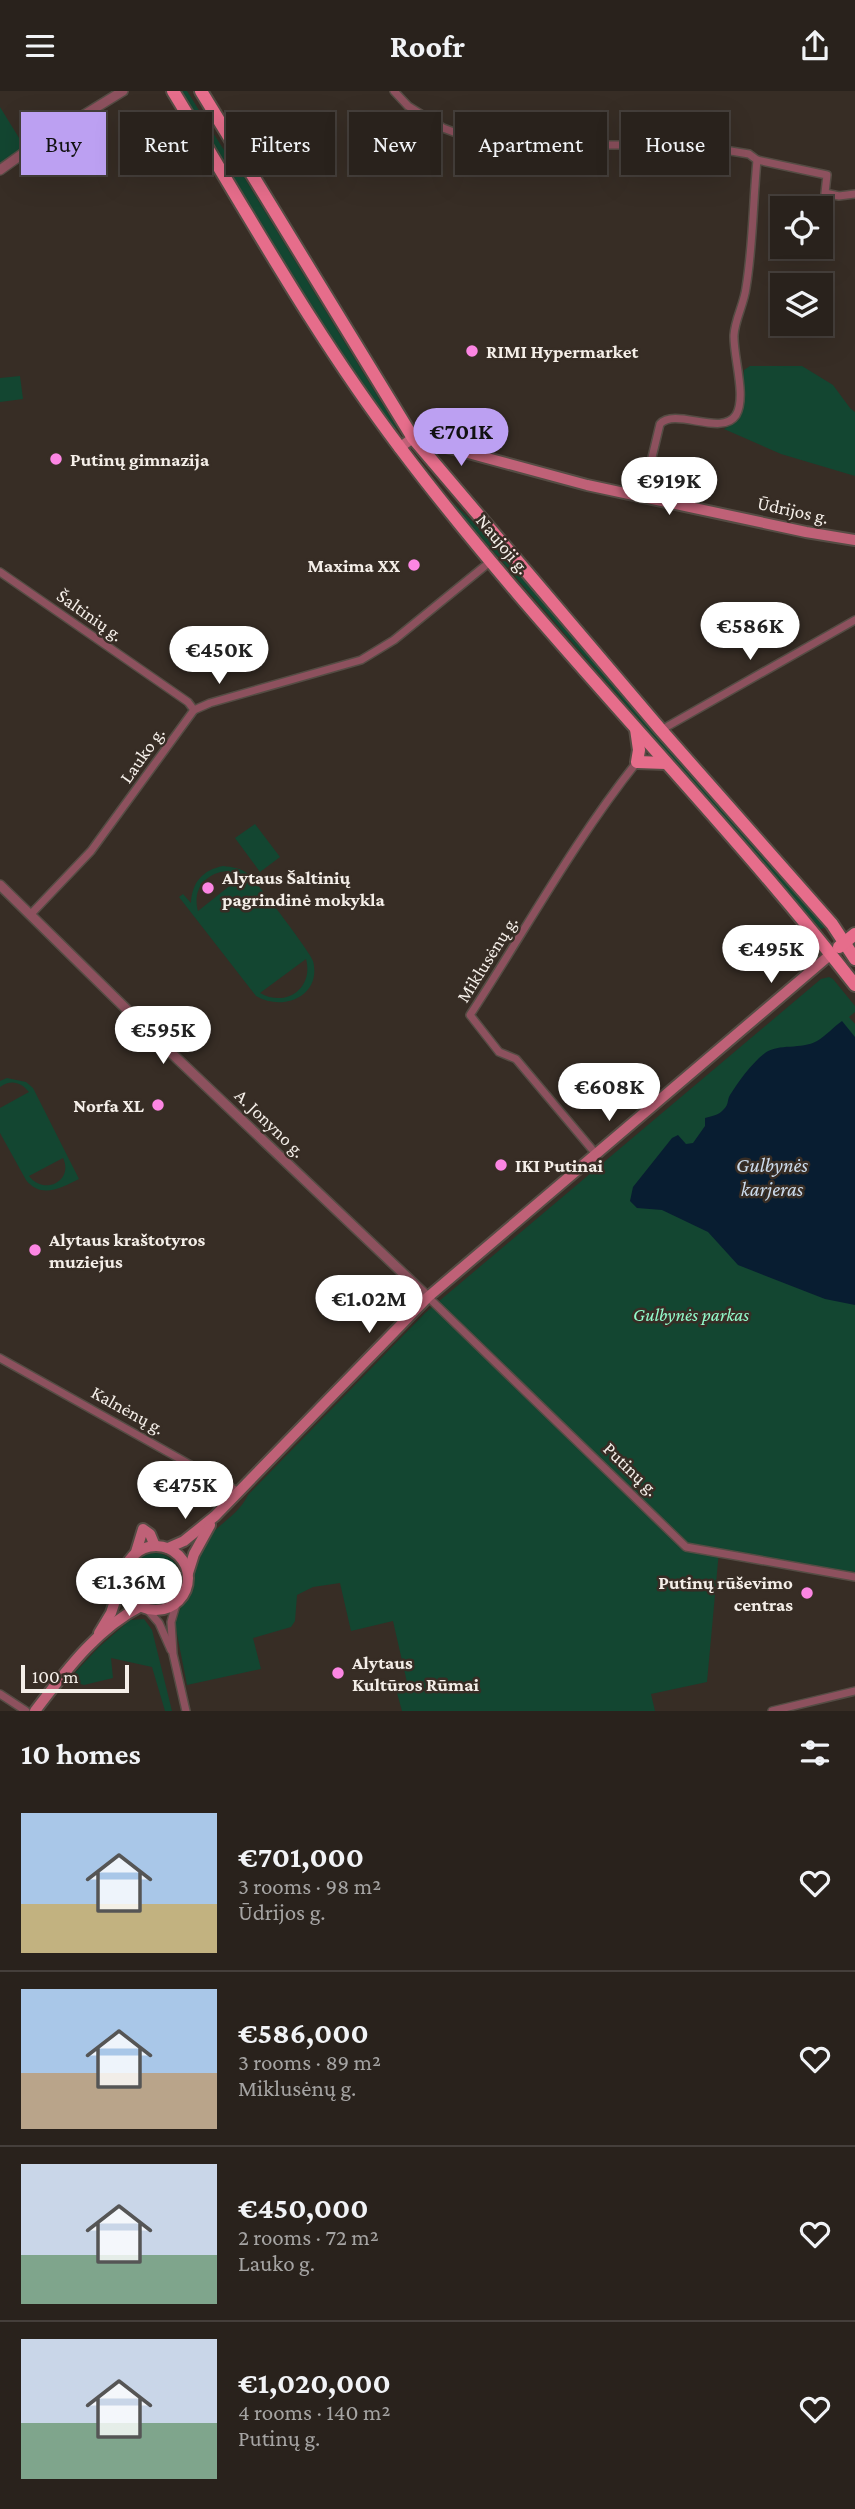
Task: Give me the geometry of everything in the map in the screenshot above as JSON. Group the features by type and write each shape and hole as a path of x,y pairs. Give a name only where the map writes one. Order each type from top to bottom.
{"main road":[{"name":"Naujoji g.","path":"173,91 318,331 400,448 492,561 855,985"},
{"name":"Naujoji g.","path":"201,91 413,438 661,730 832,924 855,959"},
{"path":"400,448 413,438"},
{"name":"Ūdrijos g.","path":"413,438 570,481 855,540"},
{"path":"636,729 639,750 637,762 666,763"},
{"path":"168,1548 184,1541 215,1516 428,1297 855,934"},
{"path":"35,1711 96,1638 126,1614 144,1607 163,1609 177,1601 186,1589 187,1574 194,1554 215,1516"},
{"path":"96,1638 111,1612 127,1563 136,1552 143,1529 150,1534 155,1546"},
{"path":"136,1552 155,1546 168,1548 181,1559 187,1574"},
{"path":"124,1576 128,1594 144,1607"}],"street":[{"path":"0,170 123,91"},
{"path":"394,91 408,106 443,128 492,143 612,145 676,142 749,154 757,160 828,174 825,193 855,194"},
{"path":"653,498 648,474 660,424 670,418 718,422 733,418 737,413 739,384 734,335 746,287 757,160"},
{"path":"194,710 210,703 361,660 394,640 492,561"},
{"name":"Šaltinių g.","path":"0,572 188,702 194,710"},
{"path":"661,730 855,620"},
{"name":"Lauko g.","path":"30,915 91,851 194,710"},
{"name":"Miklusėnų g.","path":"596,1154 516,1059 499,1052 470,1016 572,854 637,762"},
{"name":"A. Jonyno g.","path":"0,885 428,1297"},
{"name":"Putinų g.","path":"428,1297 687,1548 855,1577"},
{"name":"Kalnėnų g.","path":"0,1358 239,1492"},
{"path":"177,1601 171,1622 173,1654 186,1711"},
{"path":"144,1607 159,1623 173,1654"},
{"path":"772,1711 855,1691"},
{"path":"0,1694 26,1711"}],"green space":[{"path":"180,91 187,91 200,112 193,112"},
{"path":"0,107 21,141 21,148 0,165"},
{"path":"212,131 226,152 226,167 212,144"},
{"path":"231,175 244,177 397,428 395,429 325,330"},
{"path":"750,366 802,366 833,385 855,412 855,476 781,454 724,429 736,418 739,411 744,370"},
{"path":"20,376 23,399 0,402 0,378"},
{"path":"441,491 473,522 825,927 821,929"},
{"path":"255,824 280,857 260,872 235,838"},
{"path":"223,866 248,874 310,955 314,973 312,983 298,998 278,1002 256,996 179,897 183,894 191,903 200,878","holes":["227,871 242,876 198,911 197,896 202,884 212,875","306,959 306,979 296,993 279,998 260,993"]},
{"name":"Gulbynės parkas","path":"829,977 855,1006 855,1012 849,1017 855,1024 855,1572 719,1551 707,1682 651,1694 655,1711 402,1711 397,1693 409,1691 393,1621 351,1631 340,1583 313,1587 297,1595 295,1621 291,1627 253,1638 261,1669 187,1685 175,1624 202,1546 213,1532 238,1510 248,1495 425,1313 821,979"},
{"path":"7,1078 26,1082 33,1088 79,1179 51,1190 38,1189 26,1180 0,1133 0,1108 29,1092 16,1083 0,1087 0,1081","holes":["63,1158 65,1166 61,1179 49,1185 35,1182 29,1176"]},
{"path":"155,1553 172,1561 180,1578 172,1595 155,1603 138,1595 130,1578 138,1561"},
{"path":"144,1619 152,1630 172,1711 165,1711 152,1667 111,1658 113,1678 84,1685 68,1680 99,1647 130,1620"}],"water":[{"name":"Gulbynės karjeras","path":"842,1021 855,1037 855,1305 825,1299 738,1265 708,1232 662,1210 637,1208 630,1201 633,1187 672,1138 678,1135 686,1144 693,1143 705,1126 705,1118 724,1109 741,1078 765,1053 777,1048 811,1044"}],"place":[{"name":"RIMI Hypermarket","path":"472,351"},
{"name":"Putinų gimnazija","path":"56,459"},
{"name":"Maxima XX","path":"414,565"},
{"name":"Alytaus Šaltinių pagrindinė mokykla","path":"208,888"},
{"name":"Norfa XL","path":"158,1105"},
{"name":"IKI Putinai","path":"501,1165"},
{"name":"Alytaus kraštotyros muziejus","path":"35,1250"},
{"name":"Putinų rūševimo centras","path":"807,1593"},
{"name":"Alytaus Kultūros Rūmai","path":"338,1673"}]}
